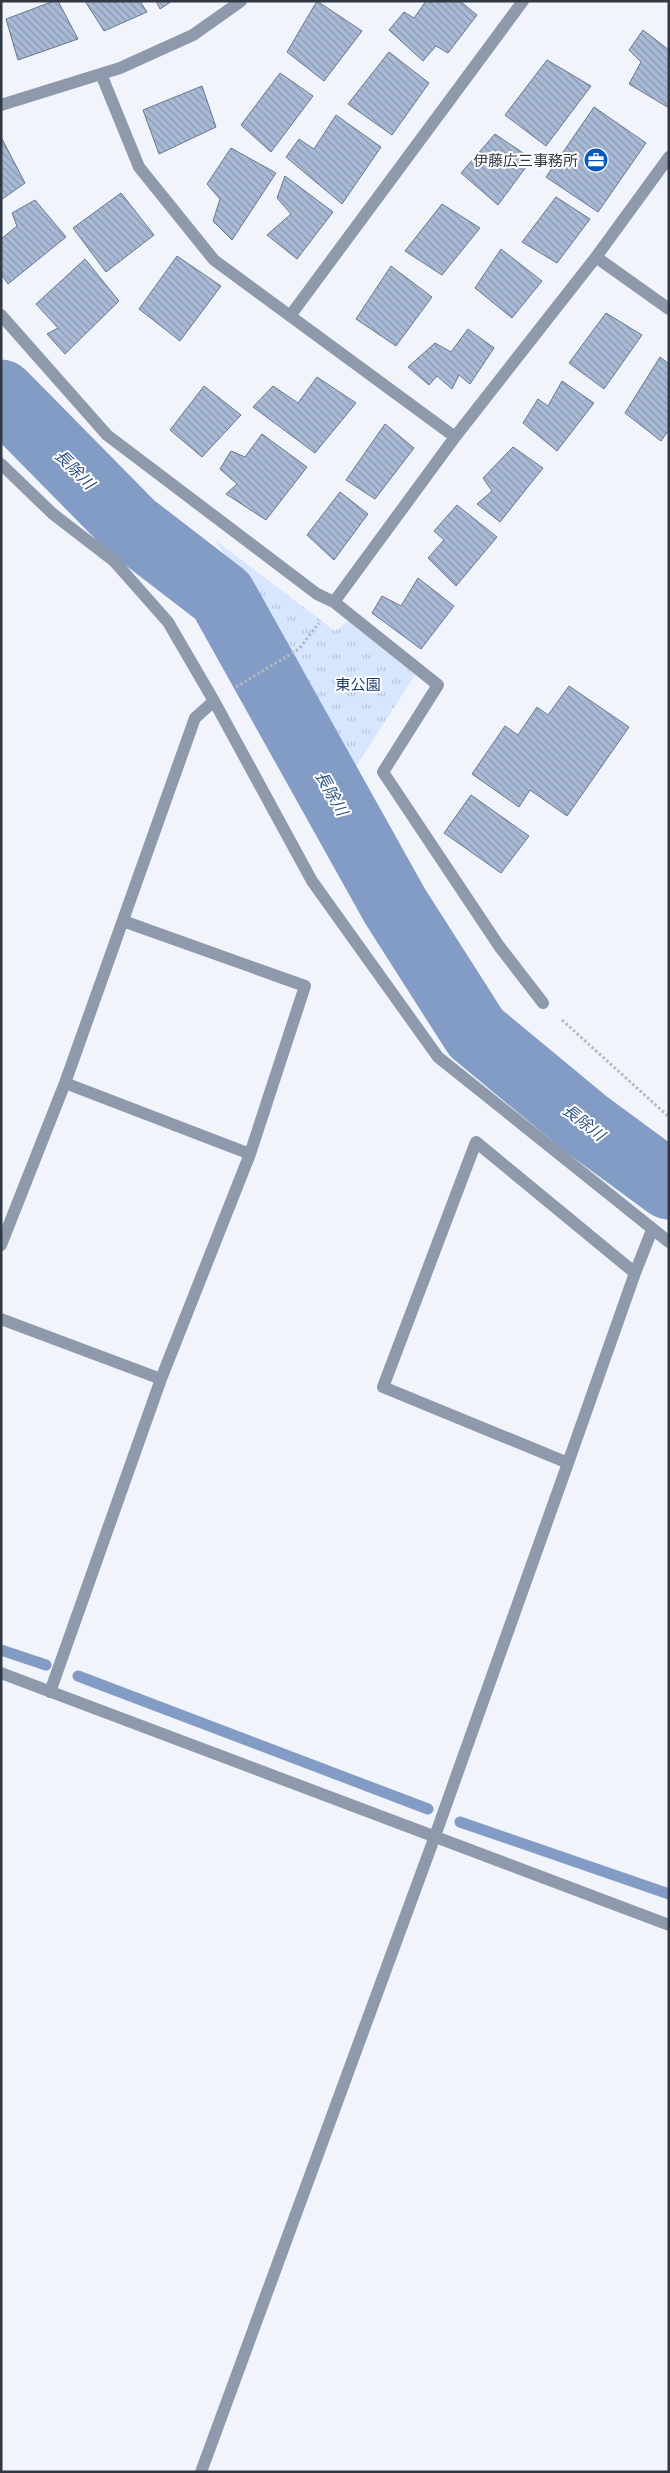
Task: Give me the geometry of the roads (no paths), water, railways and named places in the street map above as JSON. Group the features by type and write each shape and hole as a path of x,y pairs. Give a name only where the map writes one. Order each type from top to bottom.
{"street":[{"path":"1,105 101,74 193,35 241,1"},
{"path":"290,316 523,1"},
{"path":"101,74 139,167 214,260 456,437"},
{"path":"334,602 456,437 596,257 669,157"},
{"path":"596,257 669,309"},
{"path":"1,315 107,435 317,594 334,602 438,684 383,772 499,946 543,1003"},
{"path":"1,464 53,514 114,561 168,622 214,700 312,881 438,1057 669,1242"},
{"path":"1,1245 65,1083 195,718 214,700"},
{"path":"50,1692 161,1379 250,1154 305,986 123,921"},
{"path":"65,1083 250,1154"},
{"path":"568,1463 383,1387 476,1142 635,1273"},
{"path":"201,2472 435,1836 635,1273 652,1230"},
{"path":"1,1320 161,1379"},
{"path":"1,1673 669,1924"}],"waterway":[{"name":"長除川","path":"1,394 131,526 222,596 395,906 476,1033 586,1124 669,1185"},
{"path":"1,1650 46,1665"},
{"path":"78,1676 428,1809"},
{"path":"460,1822 669,1894"}],"place":[{"name":"伊藤広三事務所","path":"596,160"}],"park label":[{"name":"東公園","path":"358,684"}]}
